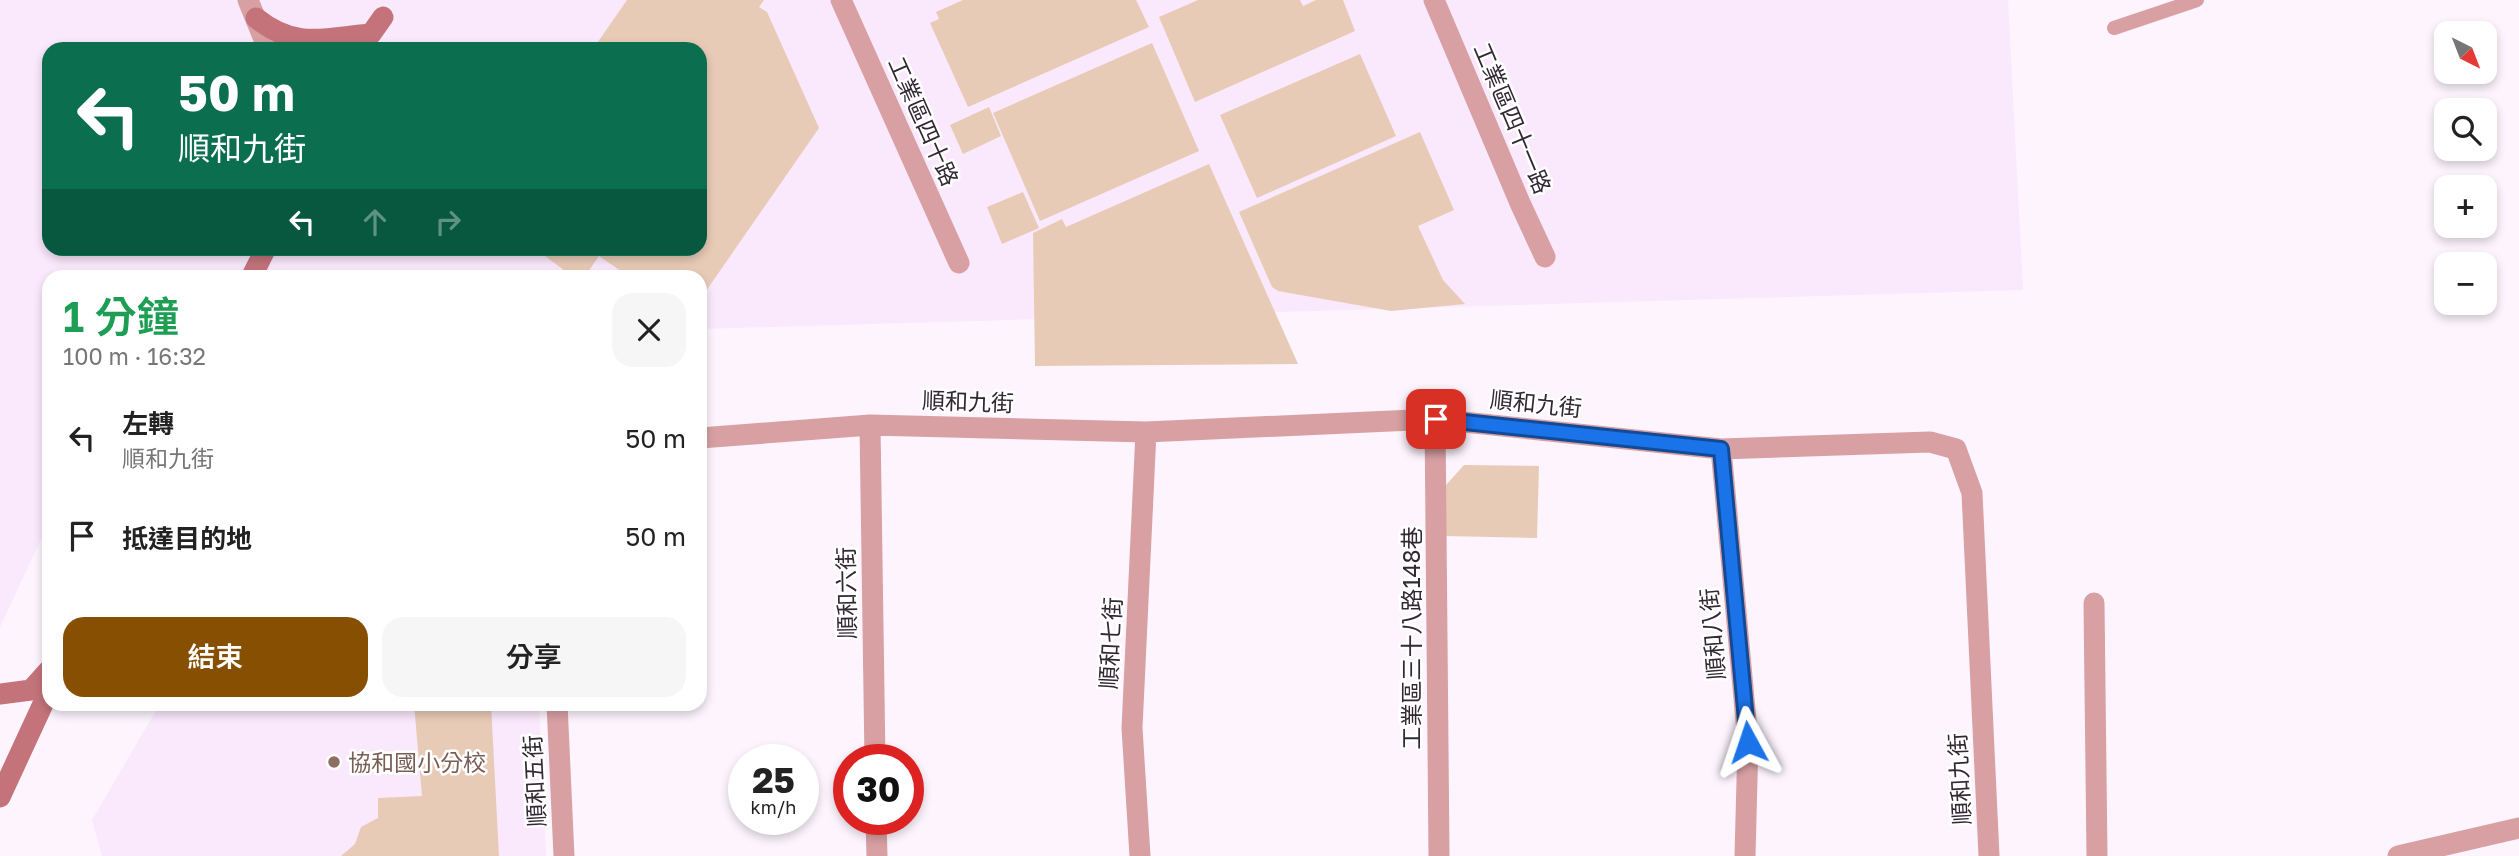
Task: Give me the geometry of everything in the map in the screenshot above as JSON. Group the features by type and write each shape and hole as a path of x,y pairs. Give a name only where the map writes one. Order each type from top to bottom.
{"street":[{"name":"工業區四十路","path":"841,0 959,263"},
{"name":"工業區四十一路","path":"1434,0 1545,257"},
{"path":"252,9 272,31 291,38 312,41 371,34 387,8"},
{"path":"370,42 387,8"},
{"path":"252,9 265,42"},
{"name":"順和九街","path":"707,437 870,425 1146,432 1436,419 1721,449 1930,442 1956,449 1972,493 1989,856"},
{"name":"工業區三十八路148巷","path":"1436,419 1439,856"},
{"name":"順和六街","path":"870,425 875,744"},
{"name":"順和七街","path":"1140,856 1132,728 1146,432"},
{"name":"順和八街","path":"1721,449 1748,742 1745,856"},
{"path":"2094,603 2096,856"},
{"path":"0,694 31,690 42,678"},
{"path":"0,797 42,706"},
{"name":"順和五街","path":"557,711 564,856"},
{"path":"2399,856 2519,828"},
{"path":"876,835 877,856"}],"lane":[{"path":"2114,28 2197,0"}],"shaded area":[{"path":"0,0 2008,0 2023,290 707,329 707,270 42,270 42,537 0,627"},
{"name":"協和國小分校","path":"156,711 539,711 546,856 102,856 92,820"}],"building":[{"path":"627,0 764,0 759,7 767,12 819,128 707,290 707,270 619,270 599,256 707,256 707,42 598,42"},
{"path":"963,0 1136,0 1149,27 968,107 930,23 939,19 936,12"},
{"path":"1198,0 1300,0 1303,6 1316,0 1343,0 1355,31 1195,102 1159,17"},
{"path":"1152,43 1199,151 1040,221 993,113"},
{"path":"1360,54 1396,136 1257,198 1220,115"},
{"path":"989,107 1001,136 963,154 950,125"},
{"path":"1420,132 1454,210 1418,226 1443,280 1465,304 1391,311 1278,291 1272,287 1239,212"},
{"path":"1209,164 1298,364 1035,366 1033,233 1062,219 1066,227"},
{"path":"1023,192 1039,228 1002,244 987,207"},
{"path":"545,256 599,256 589,270 564,270"},
{"path":"1464,465 1539,466 1537,538 1444,536 1446,485"},
{"path":"415,711 491,711 499,856 341,856 355,844 361,827 378,818 378,798 422,796"}],"place":[{"name":"協和國小分校","path":"334,762"}],"route":[{"path":"1436,419 1721,449 1748,742"}]}
